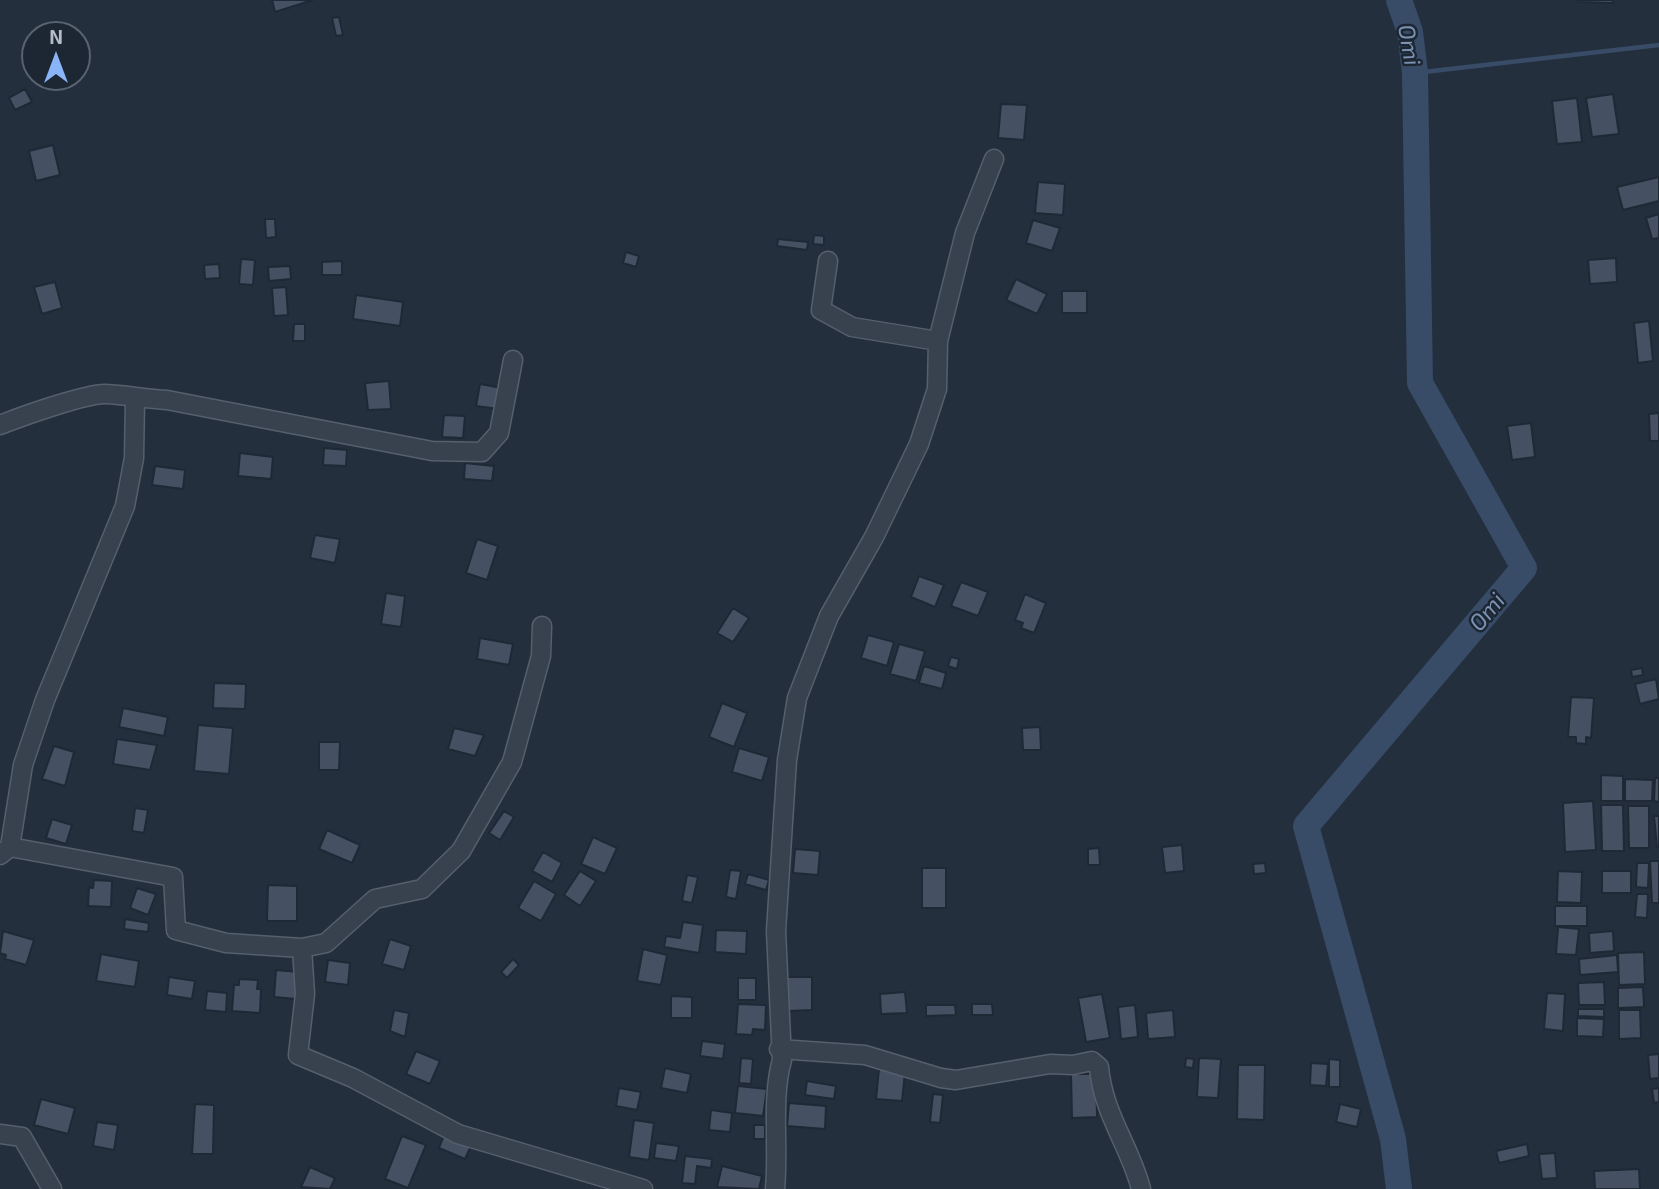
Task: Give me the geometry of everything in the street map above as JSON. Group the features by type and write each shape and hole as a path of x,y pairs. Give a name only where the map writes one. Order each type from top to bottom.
{"street":[{"path":"775,1189 779,1154 777,1075 782,1060 779,1049 776,931 787,760 797,698 829,616 874,537 919,444 937,389 938,341 965,233 994,159"},
{"path":"828,261 821,310 852,327 938,341"},
{"path":"0,425 23,415 104,393 135,399 167,400 432,451 482,452 499,433 513,360"},
{"path":"135,399 134,458 125,506 108,551 86,594 45,700 23,765 5,851 173,877 176,930 226,943 302,948 326,943 375,900 422,889 461,851 512,762 541,656 542,626"},
{"path":"302,948 305,994 298,1055 353,1078 458,1134 615,1183 643,1189"},
{"path":"779,1049 864,1055 940,1078 956,1080 1050,1064 1073,1065 1092,1061 1099,1067 1113,1125 1137,1173 1141,1189"},
{"path":"0,1134 22,1137 52,1189"}],"building":[{"path":"272,0 313,0 275,12"},
{"path":"1613,0 1613,3 1578,2"},
{"path":"339,17 343,35 336,36 332,18"},
{"path":"26,91 32,102 15,110 9,98"},
{"path":"1613,94 1619,134 1592,137 1586,98"},
{"path":"1577,98 1582,142 1557,144 1552,101"},
{"path":"1001,104 1027,105 1024,140 998,138"},
{"path":"53,145 60,175 36,181 29,151"},
{"path":"1659,177 1659,201 1623,210 1617,187"},
{"path":"1038,182 1065,184 1063,215 1035,213"},
{"path":"1659,214 1659,238 1652,239 1646,218"},
{"path":"265,219 275,219 276,237 266,238"},
{"path":"1033,220 1060,228 1052,251 1026,243"},
{"path":"814,235 824,236 824,245 813,244"},
{"path":"778,239 808,242 807,250 777,246"},
{"path":"626,252 639,256 636,267 623,263"},
{"path":"1616,258 1617,282 1590,284 1588,260"},
{"path":"241,259 255,260 253,285 239,284"},
{"path":"342,261 342,275 322,275 322,262"},
{"path":"219,264 220,278 205,279 204,265"},
{"path":"290,266 291,279 269,281 268,267"},
{"path":"1016,279 1047,294 1037,314 1006,300"},
{"path":"55,282 62,308 42,314 34,287"},
{"path":"286,287 288,315 274,316 272,288"},
{"path":"1062,291 1087,291 1087,313 1062,313"},
{"path":"356,295 403,302 400,326 353,319"},
{"path":"1649,321 1653,361 1638,363 1634,323"},
{"path":"294,324 305,324 305,341 293,341"},
{"path":"389,381 391,409 368,410 365,383"},
{"path":"480,384 502,388 499,409 476,406"},
{"path":"1659,413 1659,441 1650,441 1649,414"},
{"path":"444,415 465,416 463,438 442,437"},
{"path":"1531,423 1535,457 1512,460 1507,426"},
{"path":"324,448 347,450 346,466 323,465"},
{"path":"240,453 273,457 271,479 238,476"},
{"path":"465,463 494,466 492,481 464,479"},
{"path":"155,466 185,470 183,489 152,485"},
{"path":"315,535 340,539 335,563 310,558"},
{"path":"477,539 498,546 487,580 466,573"},
{"path":"919,576 944,585 935,607 911,597"},
{"path":"961,582 988,592 978,616 951,606"},
{"path":"386,593 405,596 401,627 381,624"},
{"path":"1025,594 1046,603 1034,633 1021,628 1023,623 1015,620"},
{"path":"733,608 749,618 733,642 717,633"},
{"path":"868,635 894,642 887,666 861,658"},
{"path":"480,638 513,644 509,665 477,659"},
{"path":"899,644 925,651 916,681 890,674"},
{"path":"951,657 959,659 957,669 948,666"},
{"path":"924,666 946,673 942,689 919,683"},
{"path":"1642,668 1643,675 1632,677 1631,670"},
{"path":"1656,679 1659,699 1640,704 1635,684"},
{"path":"214,683 246,684 245,709 213,708"},
{"path":"1571,697 1594,698 1591,738 1586,737 1586,744 1576,743 1576,737 1568,737"},
{"path":"722,703 747,713 734,747 709,737"},
{"path":"123,708 168,717 164,736 119,727"},
{"path":"198,725 233,728 229,774 194,771"},
{"path":"1040,727 1041,750 1023,750 1022,728"},
{"path":"454,728 484,735 475,756 448,749"},
{"path":"117,739 157,745 150,770 113,764"},
{"path":"319,742 340,742 339,770 319,770"},
{"path":"54,746 74,752 65,786 42,779"},
{"path":"739,748 769,757 762,781 732,772"},
{"path":"1601,775 1623,776 1623,801 1601,801"},
{"path":"1655,778 1659,778 1659,802 1654,801"},
{"path":"1625,779 1653,780 1652,801 1625,801"},
{"path":"1593,801 1596,850 1565,852 1563,803"},
{"path":"1601,805 1623,805 1624,851 1602,851"},
{"path":"1628,806 1649,806 1649,848 1629,848"},
{"path":"135,808 148,810 144,833 132,831"},
{"path":"504,811 514,817 500,840 489,833"},
{"path":"1654,816 1659,816 1659,847 1657,847"},
{"path":"52,819 72,825 66,844 46,838"},
{"path":"327,830 360,845 352,863 319,849"},
{"path":"593,837 617,848 605,874 581,864"},
{"path":"1182,845 1184,871 1165,873 1162,847"},
{"path":"1099,848 1100,865 1088,865 1088,849"},
{"path":"795,849 820,851 818,875 793,873"},
{"path":"543,852 562,863 552,882 532,871"},
{"path":"1650,861 1659,861 1659,903 1652,903"},
{"path":"1265,863 1266,873 1254,874 1253,864"},
{"path":"1637,863 1649,863 1648,888 1636,887"},
{"path":"922,868 946,868 946,908 922,908"},
{"path":"730,870 741,871 736,899 726,897"},
{"path":"580,871 596,881 580,906 564,895"},
{"path":"1558,871 1582,872 1581,903 1557,902"},
{"path":"1602,871 1631,871 1631,893 1602,893"},
{"path":"748,874 769,880 766,890 745,884"},
{"path":"687,875 698,877 692,903 682,901"},
{"path":"94,880 112,881 111,907 88,906 89,887 93,888"},
{"path":"534,881 556,894 541,921 518,908"},
{"path":"268,885 297,886 297,921 267,921"},
{"path":"137,888 156,894 148,915 130,908"},
{"path":"1637,894 1648,894 1647,918 1635,917"},
{"path":"1555,906 1587,906 1587,926 1555,926"},
{"path":"125,919 149,923 148,932 124,929"},
{"path":"683,922 703,925 699,953 664,947 666,936 680,938"},
{"path":"1558,927 1579,929 1576,955 1556,954"},
{"path":"716,930 747,931 746,954 715,952"},
{"path":"3,931 34,940 26,965 5,959 6,955 0,953"},
{"path":"1613,931 1614,951 1590,953 1589,933"},
{"path":"390,939 411,946 404,970 382,964"},
{"path":"643,949 667,955 661,985 637,981"},
{"path":"1644,952 1645,984 1619,985 1618,953"},
{"path":"101,954 139,961 135,987 96,981"},
{"path":"1617,955 1618,972 1580,975 1579,959"},
{"path":"513,959 519,965 507,978 501,972"},
{"path":"328,960 350,963 348,985 325,982"},
{"path":"276,970 298,972 296,999 274,997"},
{"path":"169,977 195,981 192,999 167,995"},
{"path":"787,977 812,977 812,1010 788,1011"},
{"path":"738,978 756,978 756,1000 738,1000"},
{"path":"239,979 258,980 257,989 261,989 260,1013 232,1011 234,985 239,985"},
{"path":"1604,982 1605,1005 1579,1005 1578,983"},
{"path":"1643,987 1644,1007 1618,1008 1618,988"},
{"path":"207,991 227,993 226,1012 205,1010"},
{"path":"905,992 907,1013 881,1014 880,994"},
{"path":"1547,993 1565,994 1563,1031 1544,1029"},
{"path":"1102,994 1110,1038 1086,1042 1078,998"},
{"path":"671,996 692,997 692,1018 671,1018"},
{"path":"738,1004 766,1005 765,1030 753,1029 752,1035 736,1034"},
{"path":"972,1004 992,1004 993,1015 972,1015"},
{"path":"926,1005 955,1005 956,1015 926,1016"},
{"path":"1135,1005 1138,1037 1121,1039 1118,1007"},
{"path":"1578,1009 1604,1009 1604,1017 1578,1016"},
{"path":"394,1010 409,1013 405,1037 390,1031"},
{"path":"1173,1010 1175,1037 1148,1039 1146,1013"},
{"path":"1619,1010 1640,1010 1641,1038 1619,1039"},
{"path":"1577,1018 1604,1019 1603,1037 1577,1036"},
{"path":"702,1041 725,1044 723,1059 700,1056"},
{"path":"416,1051 440,1061 430,1084 406,1074"},
{"path":"1659,1054 1659,1078 1650,1079 1648,1055"},
{"path":"741,1058 753,1059 751,1084 739,1083"},
{"path":"1186,1058 1194,1059 1193,1068 1185,1067"},
{"path":"1199,1058 1221,1059 1218,1098 1197,1097"},
{"path":"1329,1059 1340,1060 1340,1087 1329,1087"},
{"path":"1311,1063 1328,1064 1326,1086 1310,1085"},
{"path":"1238,1065 1265,1065 1264,1120 1237,1119"},
{"path":"665,1068 691,1074 687,1093 661,1088"},
{"path":"879,1069 905,1072 902,1101 876,1099"},
{"path":"1071,1074 1096,1074 1097,1117 1072,1118"},
{"path":"807,1081 836,1086 834,1099 805,1095"},
{"path":"738,1086 767,1089 763,1116 735,1113"},
{"path":"619,1088 641,1092 637,1110 616,1106"},
{"path":"1659,1088 1659,1102 1654,1103 1652,1089"},
{"path":"933,1094 943,1095 940,1123 930,1122"},
{"path":"41,1099 75,1108 68,1134 34,1125"},
{"path":"789,1103 826,1106 825,1129 787,1126"},
{"path":"195,1104 214,1105 213,1154 192,1154"},
{"path":"1340,1104 1361,1109 1357,1127 1336,1122"},
{"path":"711,1110 732,1113 730,1132 709,1130"},
{"path":"634,1120 654,1123 649,1160 629,1157"},
{"path":"97,1122 118,1125 114,1150 93,1146"},
{"path":"754,1125 765,1125 765,1139 754,1139"},
{"path":"444,1135 471,1146 465,1159 439,1148"},
{"path":"402,1136 426,1145 408,1188 385,1179"},
{"path":"656,1143 679,1146 676,1161 654,1158"},
{"path":"1527,1144 1529,1156 1499,1163 1496,1151"},
{"path":"1555,1153 1557,1178 1542,1179 1539,1154"},
{"path":"685,1156 712,1159 711,1168 697,1166 695,1184 682,1183"},
{"path":"722,1166 762,1176 759,1189 717,1187"},
{"path":"310,1167 335,1178 330,1189 301,1187"},
{"path":"1639,1169 1640,1189 1595,1189 1594,1171"}],"waterway":[{"name":"Omi","path":"1399,0 1410,32 1415,73 1420,383 1524,568 1306,826 1393,1139 1399,1189"},
{"path":"1415,73 1659,45"}]}
